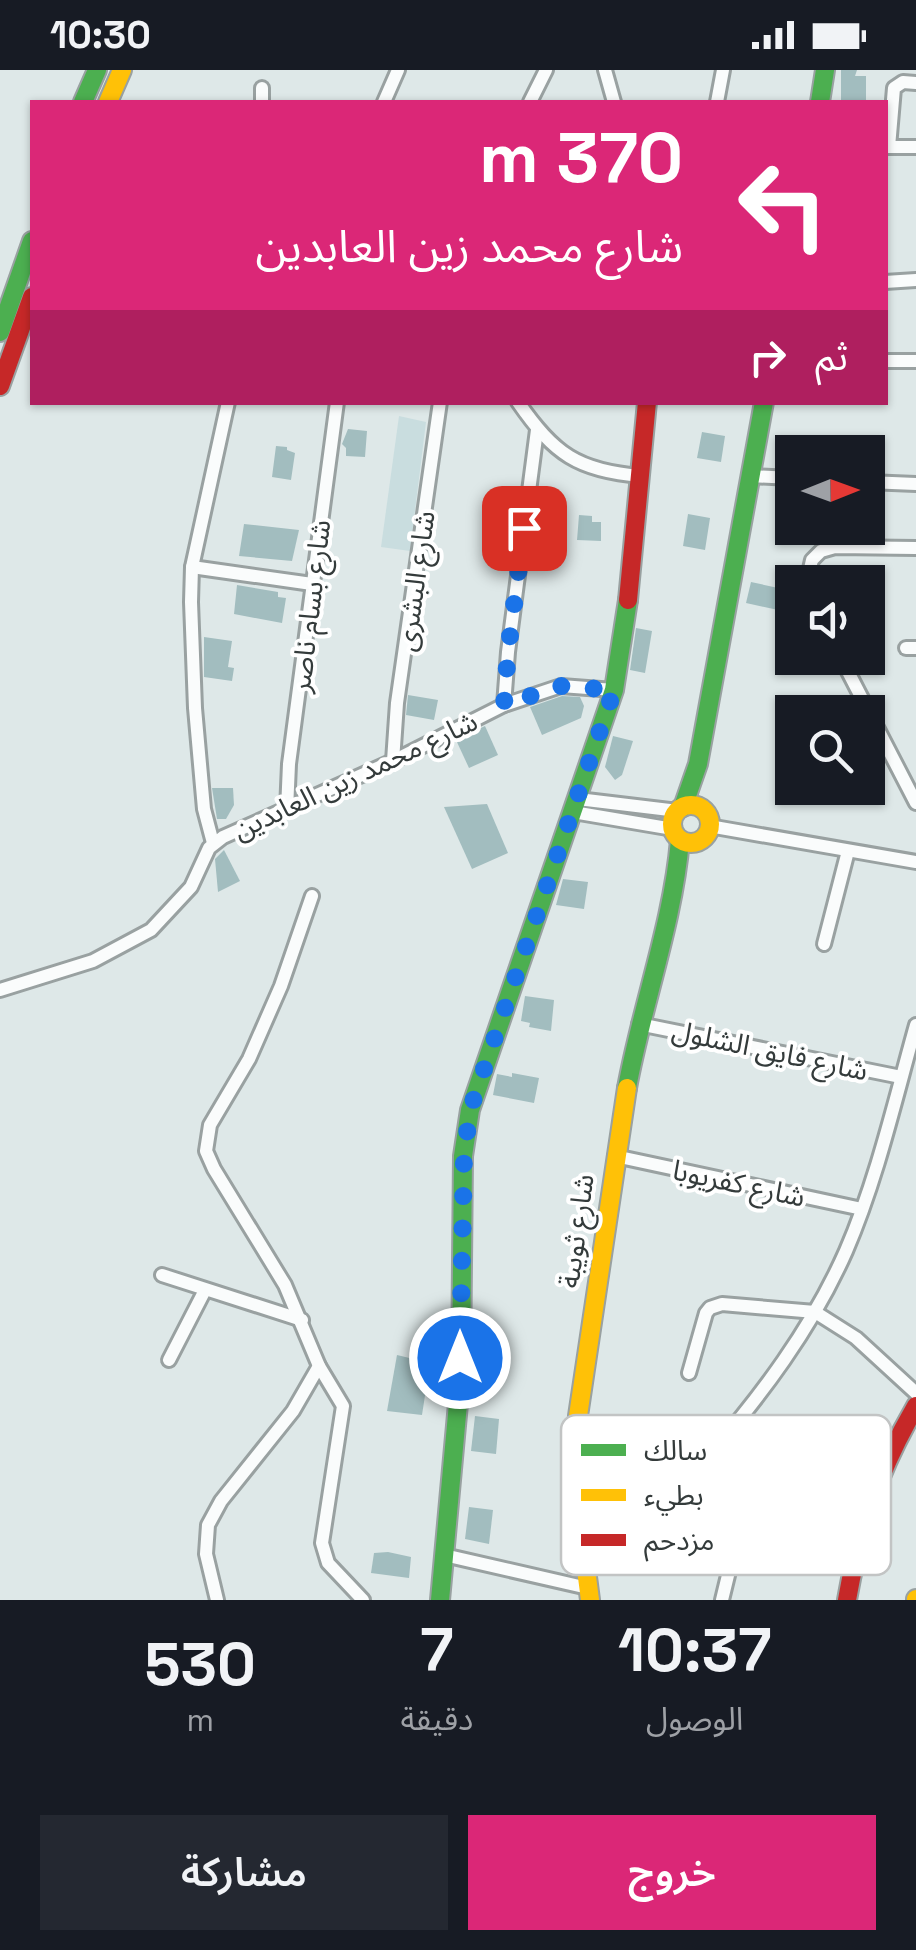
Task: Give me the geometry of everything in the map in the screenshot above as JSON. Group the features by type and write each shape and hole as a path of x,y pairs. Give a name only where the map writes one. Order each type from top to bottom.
{"street":[{"path":"85,100 97,70"},
{"path":"109,100 122,70"},
{"path":"385,100 398,70"},
{"path":"531,100 546,70"},
{"path":"606,70 614,100"},
{"path":"717,100 723,70"},
{"path":"820,100 826,70"},
{"path":"888,139 894,88 903,82 916,83"},
{"path":"888,147 916,147"},
{"path":"0,332 30,247"},
{"path":"888,282 916,280"},
{"path":"0,386 30,303"},
{"path":"888,361 916,361"},
{"name":"شارع محمد زين العابدين","path":"0,990 93,961 151,930 196,881 213,843 206,819 195,708 192,567 227,405"},
{"name":"شارع بسام ناصر","path":"287,810 337,405"},
{"name":"شارع البشرى","path":"393,760 440,405"},
{"path":"520,405 537,430 580,465 641,476"},
{"path":"440,1600 460,1371 463,1176 470,1110 614,690 628,604 647,405"},
{"name":"شارع ثويبة","path":"578,1415 615,1156 639,1024 689,823 763,405"},
{"path":"504,705 537,430"},
{"path":"750,476 775,477"},
{"path":"885,483 916,484"},
{"path":"811,565 828,548 916,548"},
{"path":"192,567 312,584"},
{"path":"850,675 916,803"},
{"name":"شارع محمد زين العابدين","path":"213,843 504,705 560,686 614,690"},
{"path":"576,806 916,862"},
{"path":"824,944 848,851"},
{"path":"312,896 281,986 242,1072 210,1125 206,1151 273,1262 302,1320 319,1366 335,1389 343,1414 322,1536 323,1550 328,1563 363,1600"},
{"name":"شارع فايق الشلول","path":"639,1024 901,1078"},
{"path":"743,1415 816,1312 862,1209 916,1025"},
{"name":"شارع كفريوبا","path":"615,1156 862,1209"},
{"path":"162,1275 302,1320"},
{"path":"169,1360 205,1290"},
{"path":"690,1373 710,1308 722,1304 816,1312 856,1338 916,1393"},
{"path":"217,1600 205,1540 214,1512 293,1410 319,1366"},
{"path":"891,1447 916,1406"},
{"path":"444,1555 588,1594"},
{"path":"722,1600 728,1575"},
{"path":"847,1600 851,1575"}],"shaded area":[{"path":"399,416 426,422 410,551 381,547"}],"building":[{"path":"841,70 857,70 855,76 866,76 866,100 841,100"},
{"path":"348,429 367,431 365,457 346,456 342,444"},
{"path":"702,432 725,436 721,462 697,458"},
{"path":"276,446 295,453 291,480 272,477"},
{"path":"688,514 710,518 705,550 683,546"},
{"path":"579,515 601,522 601,541 577,540"},
{"path":"244,524 299,530 292,561 239,556"},
{"path":"751,582 775,587 775,609 746,603"},
{"path":"237,585 278,592 278,597 286,598 282,623 234,614"},
{"path":"636,628 652,631 645,673 630,670"},
{"path":"204,637 232,641 228,667 234,668 232,681 204,677"},
{"path":"408,695 438,700 434,720 406,715"},
{"path":"562,696 580,697 584,706 581,718 542,735 530,707"},
{"path":"485,726 498,755 469,768 456,740"},
{"path":"613,736 633,741 622,775 615,780 605,767"},
{"path":"212,788 233,788 234,805 226,819 217,819"},
{"path":"487,804 508,853 472,869 444,807"},
{"path":"224,850 240,881 218,892 215,859"},
{"path":"563,879 588,882 584,909 556,905"},
{"path":"525,996 554,1000 551,1031 529,1027 530,1023 521,1021"},
{"path":"512,1073 539,1078 534,1103 493,1095 497,1074 512,1077"},
{"path":"397,1355 430,1363 422,1415 387,1411"},
{"path":"475,1416 499,1419 496,1454 471,1451"},
{"path":"469,1507 493,1510 489,1544 465,1539"},
{"path":"374,1553 411,1557 409,1578 371,1573"}],"traffic: fast":[{"path":"84,100 97,70"},
{"path":"820,100 825,70"},
{"path":"0,332 30,247"},
{"path":"683,807 698,764 763,405"},
{"path":"440,1600 461,1371 463,1156 470,1110 614,690 628,600"},
{"path":"627,1088 671,902 680,840"}],"traffic: slow":[{"path":"109,100 122,70"},
{"path":"691,805 704,811 710,824 704,837 691,843 678,837 672,824 678,811 691,805"},
{"path":"578,1415 627,1088"},
{"path":"587,1575 590,1600"}],"traffic: jam":[{"path":"0,386 30,303"},
{"path":"628,600 647,405"},
{"path":"891,1453 916,1406"},
{"path":"847,1600 852,1575"}],"route":[{"path":"460,1358 460,1252 470,1110 614,690 560,686 504,705 524,528"}]}
